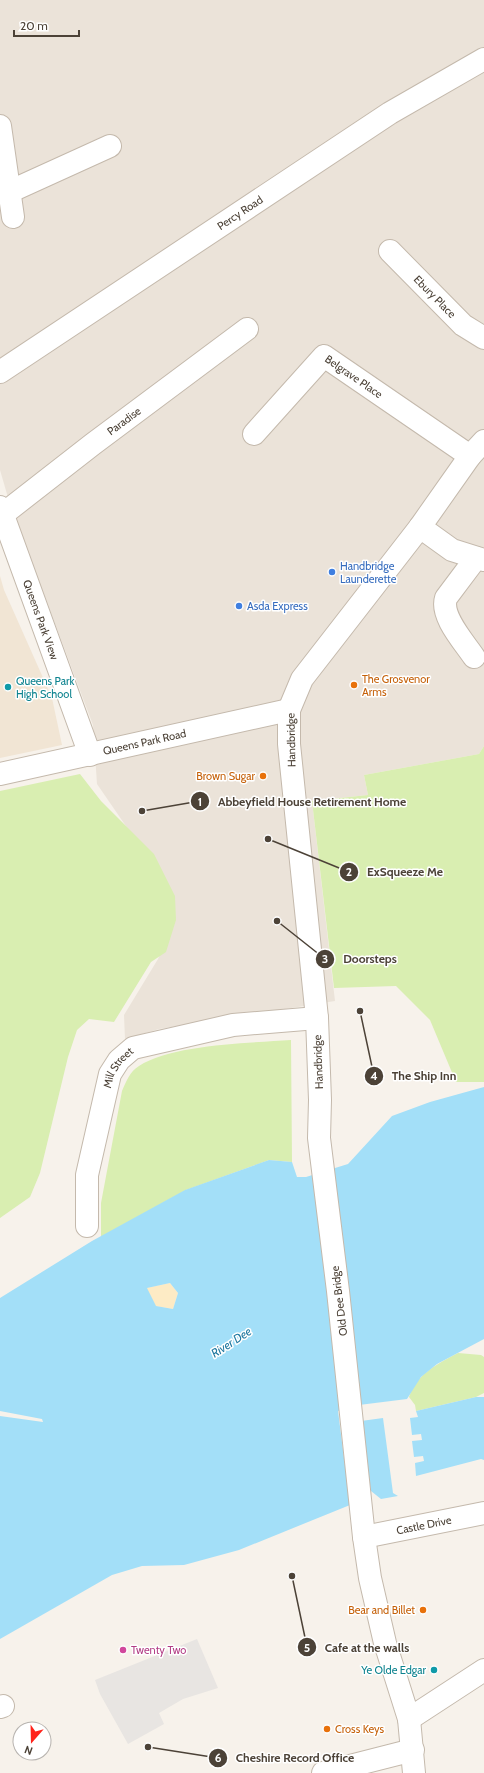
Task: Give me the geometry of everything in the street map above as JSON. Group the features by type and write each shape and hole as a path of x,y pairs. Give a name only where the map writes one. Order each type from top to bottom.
{"street":[{"name":"Percy Road","path":"0,372 390,113 484,59"},
{"path":"0,126 11,191 13,217"},
{"path":"11,191 110,146"},
{"name":"Ebury Place","path":"390,251 463,325 484,338"},
{"name":"Paradise","path":"1,511 247,329"},
{"name":"Belgrave Place","path":"254,434 324,356 477,449"},
{"name":"Handbridge","path":"320,1100 316,1018 289,744 289,710 302,679 420,527 477,449"},
{"name":"Queens Park View","path":"1,511 90,755"},
{"path":"420,527 452,550 480,559 446,598 444,605 445,614 474,657"},
{"name":"Queens Park Road","path":"0,774 289,710"},
{"name":"Mill Street","path":"87,1226 87,1176 110,1074 119,1060 132,1048 233,1025 316,1018"},
{"name":"Old Dee Bridge","path":"320,1100 318,1126 364,1537"},
{"name":"Castle Drive","path":"364,1537 484,1513"},
{"path":"364,1537 370,1578 384,1636 409,1719 414,1773"},
{"path":"409,1719 484,1670"},
{"path":"323,1773 413,1750"}],"shaded area":[{"path":"0,0 484,0 484,746 479,754 364,775 368,795 312,801 335,1001 159,1029 125,1039 124,1015 158,959 172,930 174,896 97,784 93,725 9,501 0,470"},
{"path":"0,576 4,590 52,698 62,745 0,758"},
{"path":"197,1639 218,1688 183,1699 159,1713 164,1724 128,1744 100,1694 95,1680"}],"green space":[{"path":"484,746 484,1082 456,1082 430,1020 396,986 334,988 312,801 368,795 364,775 479,754"},
{"path":"80,774 101,801 154,854 175,896 176,920 166,952 151,962 114,1022 89,1019 77,1030 68,1057 40,1173 30,1197 0,1218 0,791"},
{"path":"291,1040 292,1162 269,1160 186,1190 101,1237 101,1203 122,1091 133,1071 139,1066 153,1059 171,1053 191,1049"},
{"path":"458,1353 481,1355 484,1357 484,1393 476,1397 416,1411 415,1405 409,1397 417,1382 429,1370"}],"sand":[{"path":"170,1283 178,1293 173,1309 155,1306 146,1288"}],"water":[{"name":"River Dee","path":"484,1087 484,1339 437,1364 421,1377 407,1399 359,1405 338,1411 350,1505 239,1550 184,1565 142,1566 112,1575 0,1639 0,1416 43,1422 42,1419 0,1411 0,1298 92,1241 185,1190 269,1160 292,1162 297,1177 306,1177 348,1164 392,1116 430,1102","holes":["170,1283 178,1293 173,1309 156,1306 147,1288"]},
{"path":"476,1397 484,1397 484,1460 481,1459 416,1476 415,1463 424,1461 423,1456 414,1457 412,1441 422,1440 421,1434 412,1435 410,1418 418,1417 416,1411"},
{"path":"383,1418 393,1493 398,1496 381,1499 371,1491 361,1421"}],"place":[{"name":"Handbridge Launderette","path":"332,572"},
{"name":"Asda Express","path":"239,606"},
{"name":"The Grosvenor Arms","path":"354,685"},
{"name":"Queens Park High School","path":"8,687"},
{"name":"Brown Sugar","path":"263,776"},
{"name":"Abbeyfield House Retirement Home","path":"142,811"},
{"name":"ExSqueeze Me","path":"268,839"},
{"name":"Doorsteps","path":"277,921"},
{"name":"The Ship Inn","path":"360,1011"},
{"name":"Cafe at the walls","path":"292,1576"},
{"name":"Bear and Billet","path":"423,1610"},
{"name":"Twenty Two","path":"123,1650"},
{"name":"Ye Olde Edgar","path":"434,1670"},
{"name":"Cross Keys","path":"327,1729"},
{"name":"Cheshire Record Office","path":"148,1747"}]}
